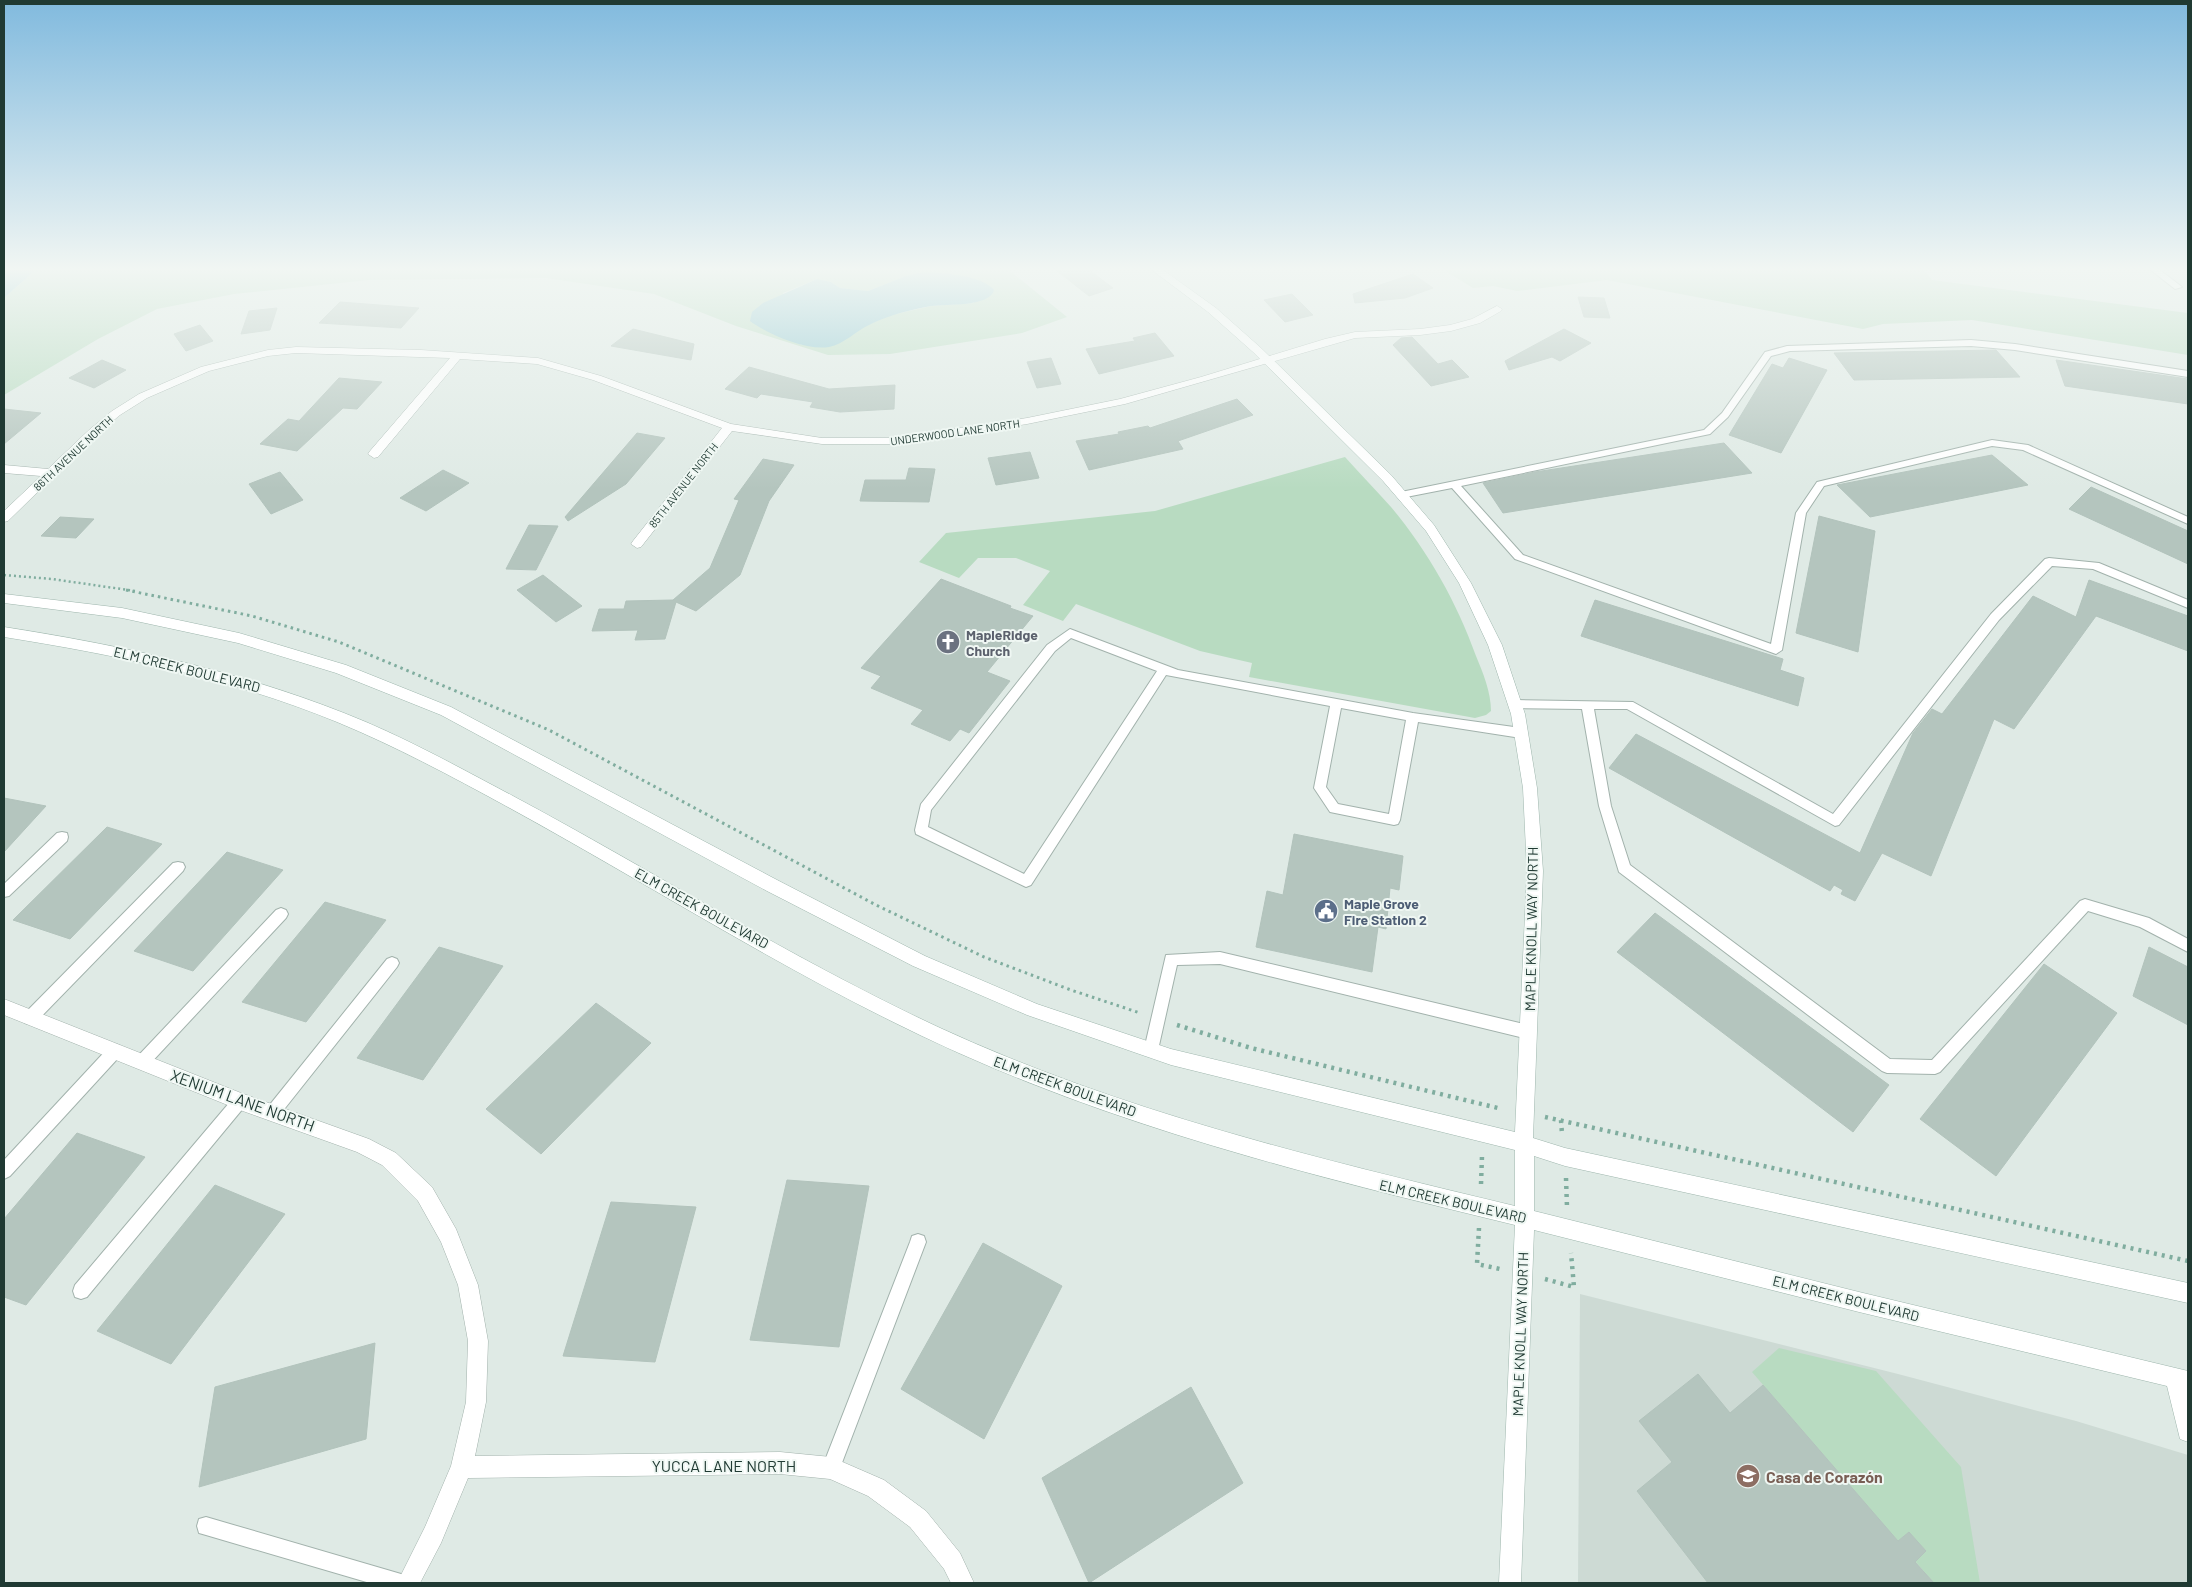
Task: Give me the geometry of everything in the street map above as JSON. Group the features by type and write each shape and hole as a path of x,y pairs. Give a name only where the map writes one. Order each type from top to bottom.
{"street":[{"name":"MAPLE KNOLL WAY NORTH","path":"1246,341 1387,478 1430,528 1465,583 1494,645 1515,704 1522,734 1530,788 1534,871 1523,1144 1525,1218 1510,1583"},
{"name":"UNDERWOOD LANE NORTH","path":"174,381 221,364 268,353 324,350 458,355 538,362 569,369 729,427 822,441 894,441 1027,422 1120,402 1333,341"},
{"path":"374,454 458,355"},
{"name":"86TH AVENUE NORTH","path":"4,518 116,413 143,396 174,381"},
{"name":"85TH AVENUE NORTH","path":"637,544 729,427"},
{"path":"4,469 50,473"},
{"path":"4,599 122,613 239,638 341,669 446,711 773,886 919,961 1032,1010 1171,1057 1523,1144 1564,1158 2188,1293"},
{"name":"ELM CREEK BOULEVARD","path":"4,632 86,644 178,663 262,687 346,720 438,763 528,811 867,1001 994,1060 1096,1100 1198,1134 1339,1174 2182,1380"},
{"name":"XENIUM LANE NORTH","path":"4,1007 240,1101 362,1145 389,1159 426,1194 449,1236 468,1285 478,1340 476,1402 462,1467"},
{"path":"2182,1380 2188,1431"},
{"name":"YUCCA LANE NORTH","path":"462,1467 780,1463 831,1468 876,1488 918,1519 952,1561 963,1583"},
{"path":"408,1583 434,1535 462,1467"}],"lane":[{"path":"1401,495 1707,432 1725,415 1768,354 1790,348 1971,343 2015,347 2188,374"},
{"path":"1454,484 1519,557 1776,650 1802,513 1821,484 1992,443 2026,447 2188,521"},
{"path":"1515,704 1629,705 1835,821 1995,618 2049,562 2095,566 2188,604"},
{"path":"1164,669 1026,881 921,830 925,808 1052,648 1070,633 1164,669 1176,674 1413,717 1522,734"},
{"path":"1336,703 1320,788 1334,808 1394,820 1413,717"},
{"path":"1587,705 1606,806 1624,868 1887,1066 1935,1067 2085,905 2144,922 2188,946"},
{"path":"4,892 62,837"},
{"path":"30,1018 178,867"},
{"path":"142,1062 281,914"},
{"path":"1152,1050 1171,959 1220,958 1528,1032"},
{"path":"273,1112 392,963"},
{"path":"4,1171 115,1051"},
{"path":"81,1291 240,1101"},
{"path":"831,1468 918,1242"},
{"path":"206,1526 401,1583"}],"path":[{"path":"4,575 52,579 140,592 252,616 340,642 425,676 549,730 876,905 984,957 1071,990 1251,1048 1524,1114 1561,1120 2188,1261"}],"shaded area":[{"path":"1580,1294 2076,1421 2188,1455 2188,1583 1578,1583"}],"green space":[{"path":"4,341 95,341 4,395"},
{"path":"784,341 792,341 802,345 815,341 971,341 890,354 828,355"},
{"path":"2102,341 2188,341 2188,355"},
{"path":"1345,457 1391,507 1417,541 1451,597 1486,683 1491,711 1486,715 1475,718 1249,677 1252,663 1200,651 1076,604 1063,621 1023,605 1050,571 1016,558 978,558 959,578 919,562 946,533 1155,511"},
{"path":"1779,1348 1876,1371 1961,1467 1980,1583 1934,1583 1915,1561 1926,1551 1909,1532 1898,1541 1752,1372"}],"water":[{"path":"791,341 843,341 829,347 820,348"}],"building":[{"path":"179,341 213,341 186,351"},
{"path":"617,341 682,341 694,344 691,360 611,346"},
{"path":"1135,341 1162,341 1174,356 1099,374 1086,349"},
{"path":"1398,341 1416,341 1438,364 1452,360 1469,377 1431,386 1393,345"},
{"path":"1542,341 1587,341 1591,343 1560,361 1552,357 1509,370 1505,361"},
{"path":"1996,350 2020,377 1854,380 1834,353"},
{"path":"1051,358 1061,384 1037,388 1027,362"},
{"path":"1789,358 1827,370 1781,453 1729,435 1772,364 1783,368"},
{"path":"102,360 126,370 94,388 69,378"},
{"path":"2056,360 2188,379 2188,404 2065,386"},
{"path":"749,367 829,389 895,385 894,409 840,412 810,407 813,402 761,394 757,398 725,389"},
{"path":"339,378 382,382 357,409 343,408 297,451 260,444 288,419 299,421"},
{"path":"1237,399 1253,415 1178,441 1183,449 1089,470 1076,441 1119,434 1118,432 1148,426 1150,428"},
{"path":"4,409 41,413 4,444"},
{"path":"637,433 665,438 626,484 568,521 565,517"},
{"path":"1724,443 1752,473 1503,513 1483,483 1535,472"},
{"path":"1030,452 1039,478 996,485 988,458"},
{"path":"1992,455 2028,485 1870,517 1837,485"},
{"path":"763,459 794,465 769,501 740,575 696,611 676,602 665,639 635,640 638,630 592,631 599,609 624,609 626,601 673,600 710,568 739,500 734,499"},
{"path":"909,468 935,469 929,502 860,501 865,480 906,480"},
{"path":"443,470 469,483 426,511 400,498"},
{"path":"280,472 303,500 271,514 249,484"},
{"path":"2091,487 2188,531 2188,564 2069,509"},
{"path":"1819,516 1875,531 1858,652 1796,633"},
{"path":"60,517 94,519 76,538 41,536"},
{"path":"529,525 558,526 536,570 506,569"},
{"path":"543,575 582,606 556,622 517,590"},
{"name":"MapleRidge Church","path":"941,579 1033,616 987,672 1010,681 969,733 960,729 950,741 911,724 923,710 871,688 881,676 861,668"},
{"path":"2089,580 2188,616 2188,651 2096,616 2014,729 1994,719 1931,876 1882,853 1855,901 1841,894 1843,890 1834,885 1830,891 1609,768 1636,734 1860,853 1913,733 1932,709 1942,714 2033,596 2076,617"},
{"path":"1595,600 1783,659 1780,670 1804,678 1798,706 1581,636"},
{"path":"4,798 46,806 4,852"},
{"path":"107,827 162,844 70,939 13,920"},
{"name":"Maple Grove Fire Station 2","path":"1294,834 1403,856 1399,890 1390,888 1386,929 1378,927 1372,972 1256,947 1267,891 1283,895"},
{"path":"227,852 283,870 193,971 134,951"},
{"path":"325,902 386,920 306,1022 242,1002"},
{"path":"1655,913 1889,1085 1853,1132 1617,952"},
{"path":"439,947 503,966 423,1080 357,1058"},
{"path":"2149,947 2188,967 2188,1025 2133,996"},
{"path":"2044,964 2117,1013 1996,1176 1920,1119"},
{"path":"596,1003 651,1043 541,1154 486,1109"},
{"path":"77,1133 145,1157 26,1305 4,1297 4,1219"},
{"path":"787,1180 869,1186 839,1347 750,1340"},
{"path":"215,1185 285,1214 171,1364 97,1331"},
{"path":"611,1202 696,1207 655,1362 563,1356"},
{"path":"983,1243 1062,1286 984,1439 901,1389"},
{"path":"375,1343 366,1439 199,1487 215,1387"},
{"name":"Casa de Corazón","path":"1698,1374 1730,1413 1763,1385 1898,1541 1909,1532 1926,1551 1915,1562 1934,1583 1708,1583 1637,1491 1672,1462 1639,1421"},
{"path":"1191,1387 1243,1483 1089,1583 1042,1478"}],"place":[{"name":"MapleRidge Church","path":"948,642"},
{"name":"Maple Grove Fire Station 2","path":"1326,911"},
{"name":"Casa de Corazón","path":"1748,1476"}]}
